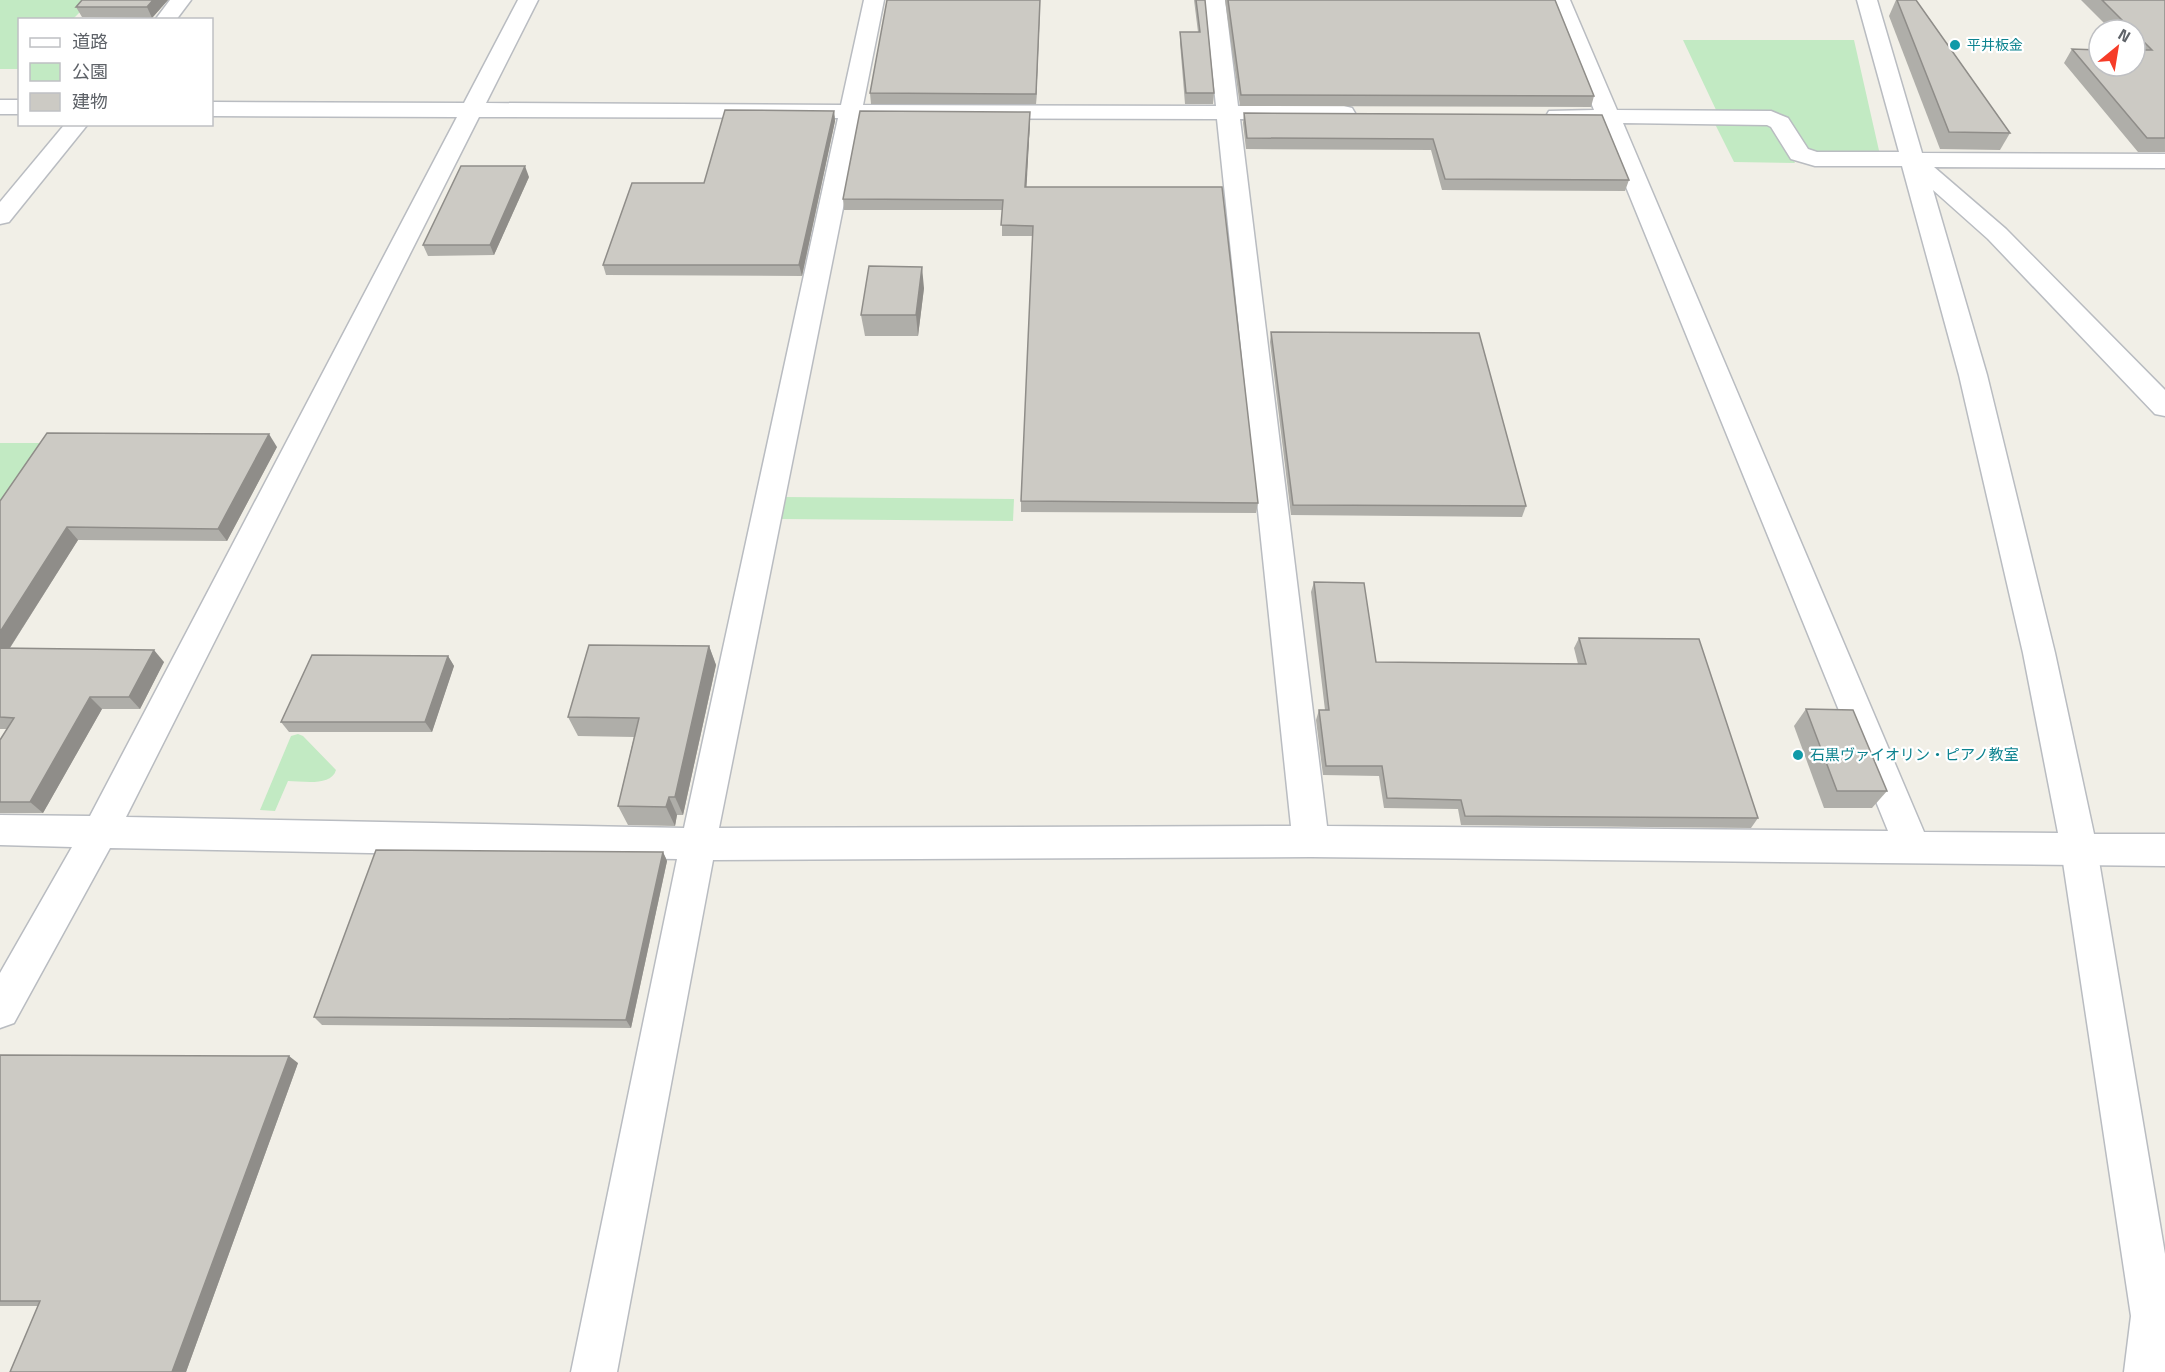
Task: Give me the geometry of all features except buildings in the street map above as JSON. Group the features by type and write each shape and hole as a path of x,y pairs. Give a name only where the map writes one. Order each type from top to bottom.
{"street":[{"path":"167,18 181,0"},
{"path":"0,1010 101,830 528,0"},
{"path":"594,1372 698,844 874,0"},
{"path":"1215,0 1311,841"},
{"path":"1560,0 1913,849"},
{"path":"1867,0 1976,387 2039,653 2079,849 2153,1316 2147,1372"},
{"path":"0,107 18,107"},
{"path":"213,109 1370,114"},
{"path":"1537,116 1771,118 1780,123 1794,149 1806,158 2165,161"},
{"path":"0,217 75,126"},
{"path":"1912,160 1997,234 2165,407"},
{"path":"0,830 101,830 698,844 1311,841 2165,850"}],"green space":[{"path":"0,0 92,0 74,18 18,18 18,69 0,69"},
{"path":"1683,40 1854,40 1880,155 1818,155 1806,151 1787,122 1717,112"},
{"path":"1713,120 1771,120 1795,163 1734,162"},
{"path":"0,443 48,443 0,515"},
{"path":"785,497 1014,499 1013,521 781,519"},
{"path":"298,734 303,736 336,770 328,779 322,781 288,781 275,811 260,810 291,736"}],"place":[{"name":"平井板金","path":"1955,45"},
{"name":"石黒ヴァイオリン・ピアノ教室","path":"1798,755"}]}
